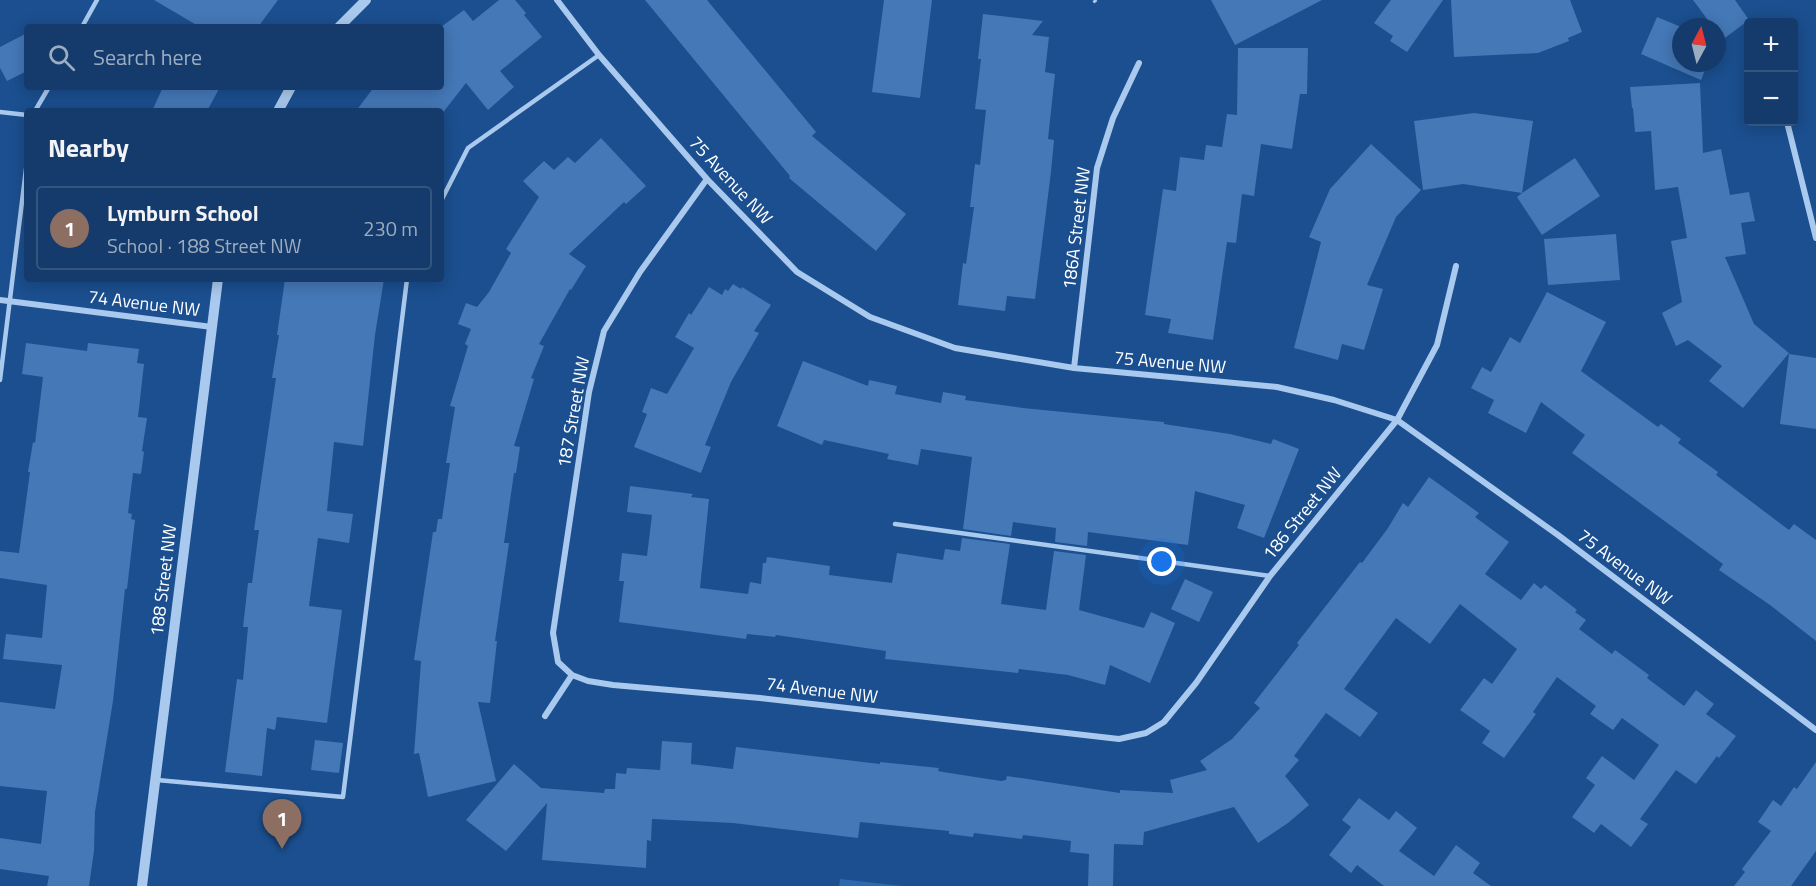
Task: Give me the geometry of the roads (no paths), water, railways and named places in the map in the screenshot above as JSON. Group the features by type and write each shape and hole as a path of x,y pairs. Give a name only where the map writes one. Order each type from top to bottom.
{"street":[{"path":"342,24 366,0"},
{"name":"75 Avenue NW","path":"557,0 599,55 707,179 797,272 870,317 955,348 1074,368 1277,387 1334,400 1397,420 1558,535 1816,730"},
{"name":"186A Street NW","path":"1074,368 1097,168 1113,118 1139,63"},
{"path":"280,108 289,90"},
{"path":"1787,126 1816,238"},
{"name":"187 Street NW","path":"572,675 558,662 553,633 589,392 604,331 640,272 707,179"},
{"name":"186 Street NW","path":"1119,739 1146,733 1164,722 1196,683 1270,576 1397,420 1437,345 1456,266"},
{"name":"188 Street NW","path":"142,886 218,282"},
{"name":"74 Avenue NW","path":"0,300 212,327"},
{"path":"545,716 572,675"},
{"name":"74 Avenue NW","path":"572,675 588,681 613,685 760,698 1119,739"}],"lane":[{"path":"84,24 97,0"},
{"path":"444,195 468,148 599,55"},
{"path":"37,108 47,90"},
{"path":"0,112 24,115"},
{"path":"0,380 24,186"},
{"path":"155,780 343,797 406,282"},
{"path":"895,524 1270,576"}],"place":[{"name":"Lymburn School","path":"282,849"}]}
